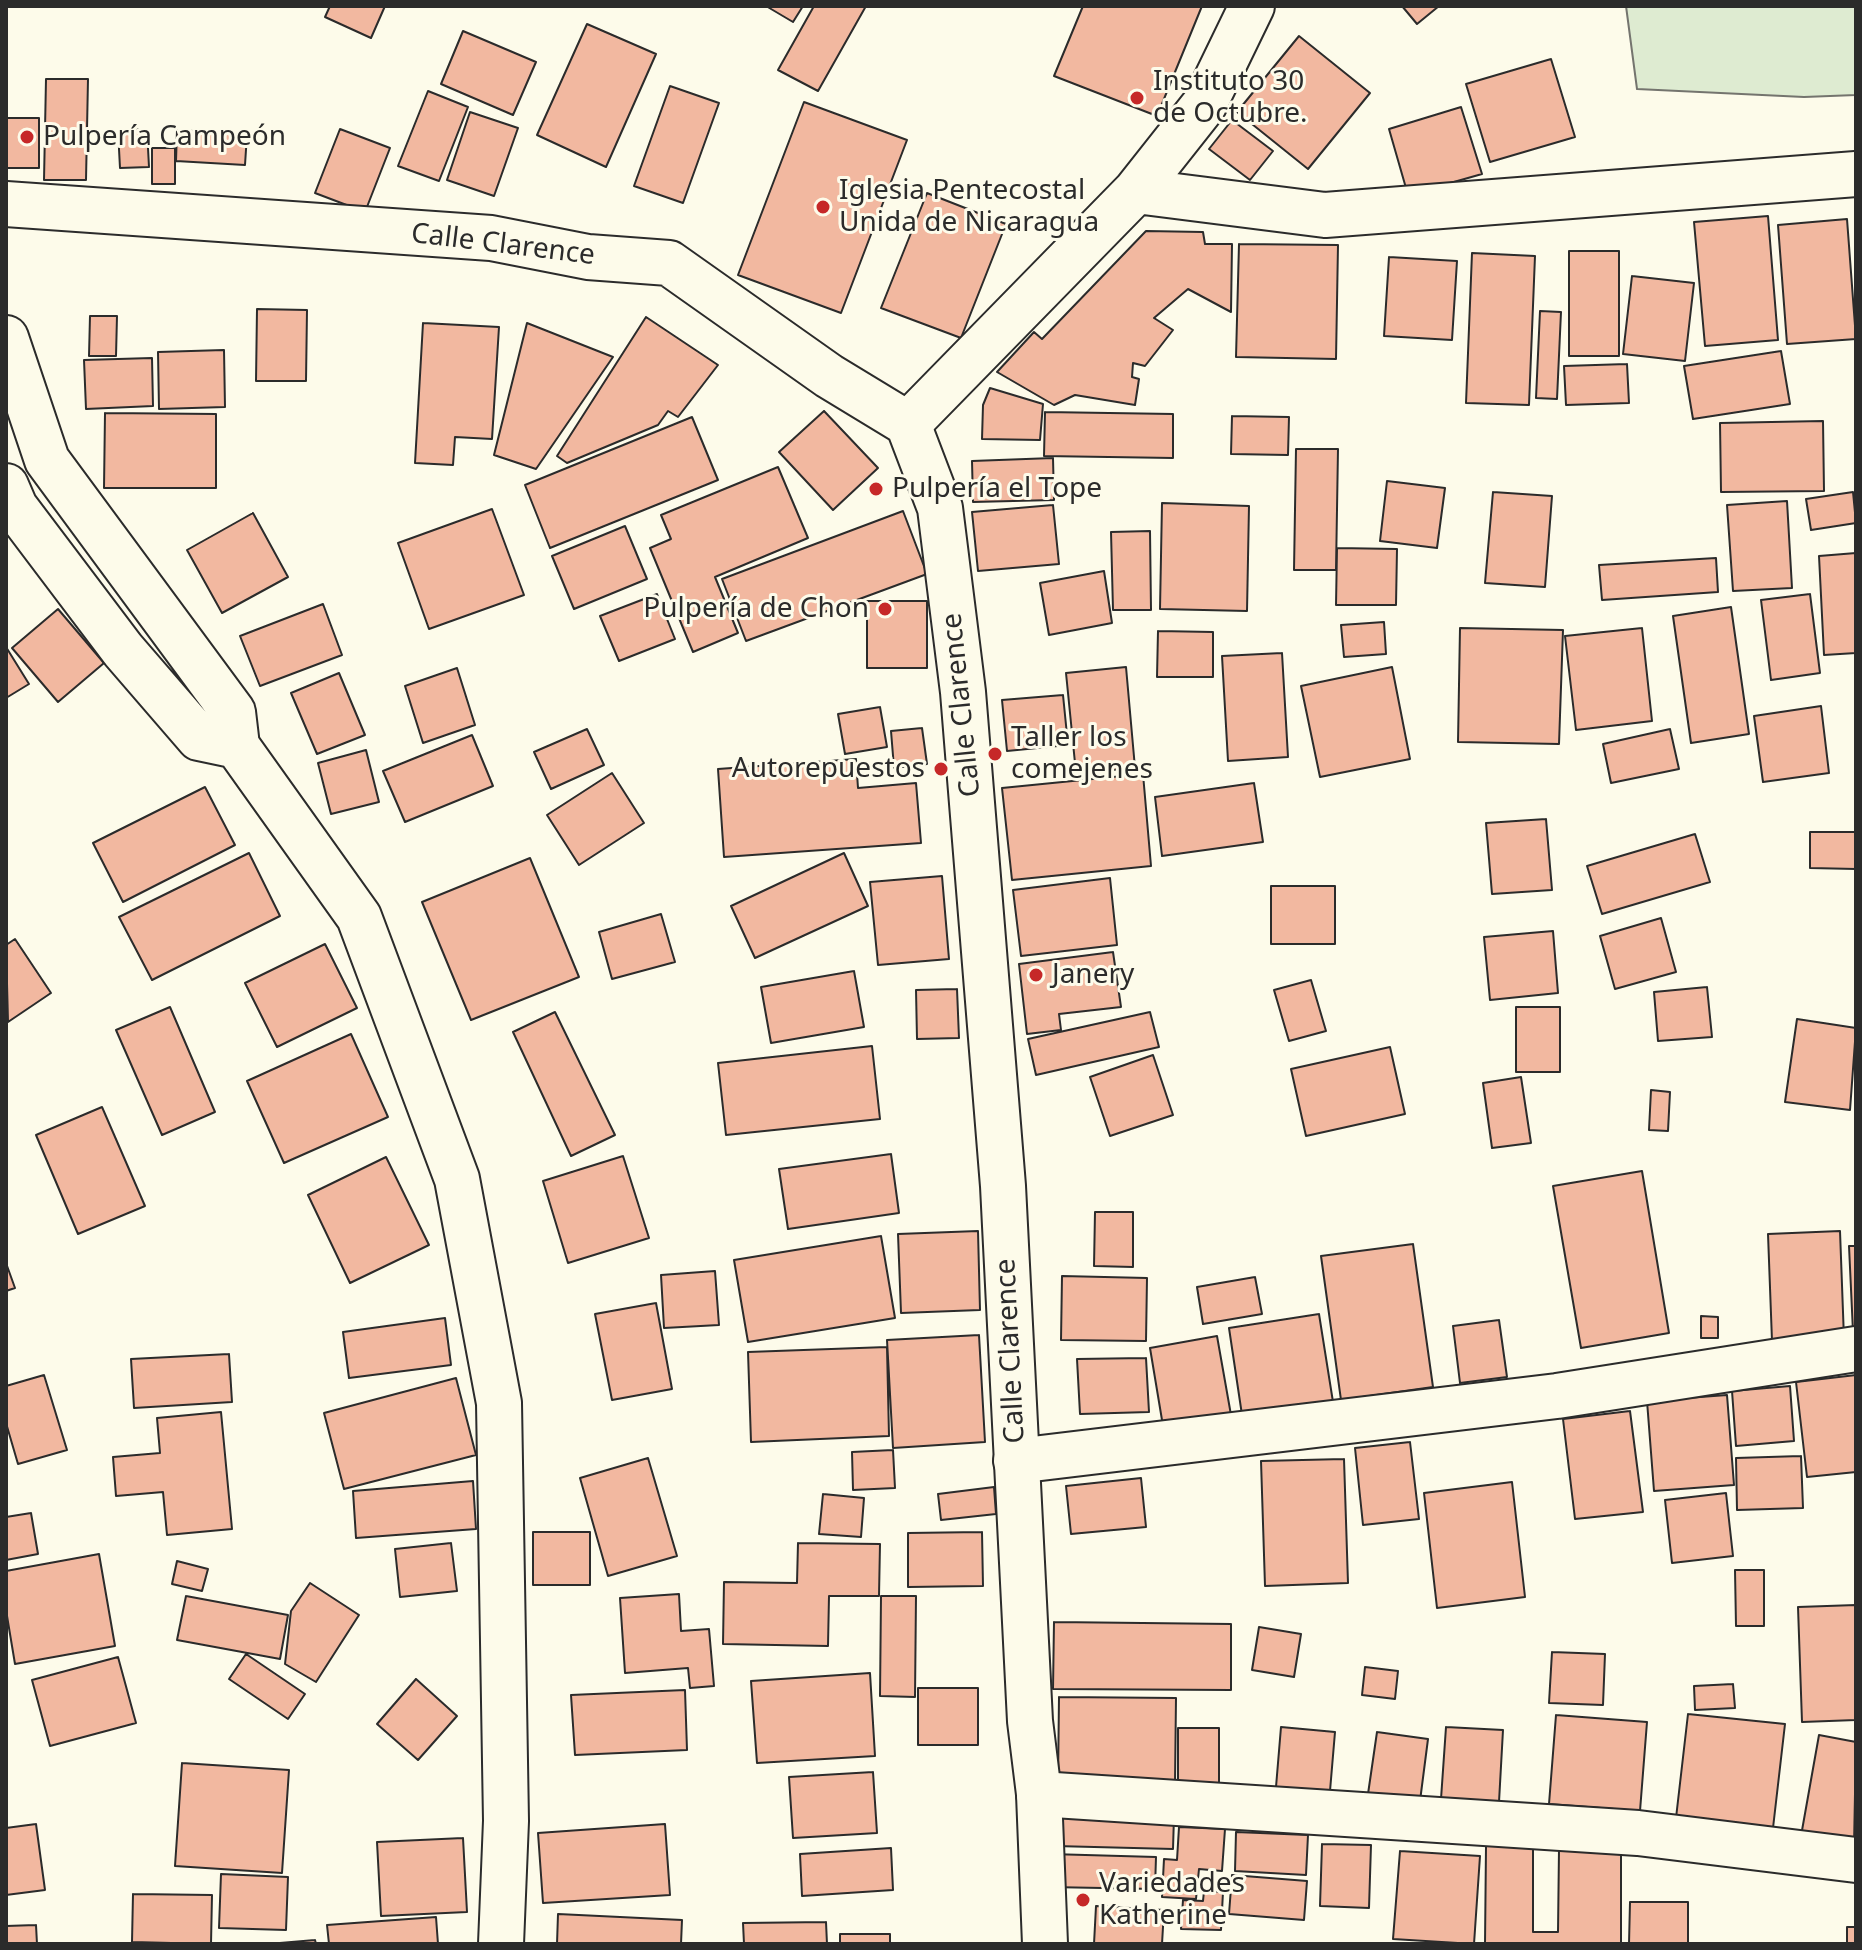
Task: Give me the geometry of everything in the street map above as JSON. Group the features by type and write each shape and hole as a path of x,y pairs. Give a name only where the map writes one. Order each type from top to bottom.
{"street":[{"path":"908,424 1136,191 1204,105 1252,6"},
{"path":"1136,191 1325,215 1856,174"},
{"name":"Calle Clarence","path":"6,204 491,238 588,257 669,263 829,376 908,424 940,508 961,665 1003,1186 1030,1721 1039,1794 1045,1944"},
{"path":"6,338 47,460 233,712 237,746 359,917 457,1179 499,1403 506,1821 501,1944"},
{"path":"6,486 15,507 123,650 199,738 237,746"},
{"path":"1016,1461 1557,1396 1856,1349"},
{"path":"1039,1794 1638,1833 1856,1860"}],"green space":[{"path":"1626,6 1856,6 1856,95 1804,97 1637,89"}],"building":[{"path":"330,6 385,6 371,38 325,17"},
{"path":"766,6 803,6 793,22"},
{"path":"814,6 866,6 818,91 778,70"},
{"name":"Instituto 30 de Octubre.","path":"1083,6 1202,6 1157,116 1054,76"},
{"path":"1402,6 1439,6 1417,24"},
{"path":"587,24 656,54 606,167 537,135"},
{"path":"463,31 536,62 513,115 441,84"},
{"path":"1299,36 1370,93 1308,169 1237,112"},
{"path":"1551,59 1575,137 1490,162 1466,84"},
{"path":"46,79 88,79 86,180 44,180"},
{"path":"670,86 719,103 683,203 634,186"},
{"path":"428,91 468,107 439,181 398,166"},
{"name":"Iglesia Pentecostal Unida de Nicaragua","path":"804,102 907,140 841,313 738,275"},
{"path":"1461,107 1482,174 1408,195 1389,129"},
{"path":"470,112 518,128 494,196 447,180"},
{"path":"6,118 39,118 39,168 6,168"},
{"path":"1232,120 1273,151 1250,180 1209,149"},
{"path":"147,129 149,167 120,168 118,130"},
{"path":"340,129 390,148 365,212 315,193"},
{"path":"177,130 247,134 245,165 176,161"},
{"path":"152,148 175,148 175,184 152,184"},
{"path":"927,193 1006,224 961,338 881,308"},
{"path":"1768,216 1778,340 1705,346 1694,222"},
{"path":"1847,219 1856,339 1787,344 1778,225"},
{"path":"1146,231 1203,232 1205,244 1232,244 1231,312 1188,289 1154,318 1173,330 1145,366 1133,363 1132,377 1139,379 1135,405 1075,395 1054,405 997,372 1034,332 1042,339"},
{"path":"1239,244 1338,245 1336,359 1236,357"},
{"path":"1569,251 1619,251 1619,356 1569,356"},
{"path":"1472,253 1535,256 1529,405 1466,403"},
{"path":"1389,257 1457,261 1452,340 1384,336"},
{"path":"1632,276 1694,283 1685,361 1623,354"},
{"path":"257,309 307,310 306,381 256,381"},
{"path":"1540,311 1561,312 1557,399 1536,398"},
{"path":"90,316 117,316 116,356 89,356"},
{"path":"646,317 718,365 678,417 668,411 658,425 567,463 557,456"},
{"path":"423,323 499,327 492,439 455,437 453,465 415,463"},
{"path":"527,323 613,357 536,469 494,455"},
{"path":"224,350 225,407 159,409 158,352"},
{"path":"1781,351 1790,404 1693,419 1684,366"},
{"path":"152,358 153,406 86,409 84,360"},
{"path":"1627,364 1629,403 1566,405 1564,366"},
{"path":"990,388 1043,404 1040,440 982,439 983,405"},
{"path":"824,411 878,468 833,510 779,452"},
{"path":"1045,412 1173,414 1173,458 1044,456"},
{"path":"105,413 216,414 216,488 104,488"},
{"path":"1232,416 1289,417 1288,455 1231,454"},
{"path":"692,417 718,480 550,548 525,485"},
{"path":"1823,421 1824,491 1721,492 1720,423"},
{"path":"1296,449 1338,449 1336,570 1294,570"},
{"path":"1053,458 1054,500 973,502 972,461"},
{"path":"778,467 808,538 715,577 738,633 693,652 650,548 671,539 661,515"},
{"path":"1387,481 1445,488 1437,548 1380,541"},
{"path":"1493,492 1552,496 1545,587 1485,583"},
{"path":"1853,492 1856,523 1811,530 1806,499"},
{"path":"1787,501 1792,588 1733,591 1727,505"},
{"path":"1162,503 1249,506 1247,611 1160,609"},
{"path":"1053,505 1059,564 978,571 972,512"},
{"path":"492,509 524,595 429,629 398,543"},
{"path":"903,511 927,574 746,641 722,579"},
{"path":"253,513 288,577 222,613 187,550"},
{"path":"625,526 647,579 574,609 552,556"},
{"path":"1150,531 1151,610 1113,610 1111,532"},
{"path":"1337,548 1397,549 1396,605 1336,605"},
{"path":"1856,553 1856,653 1824,655 1819,556"},
{"path":"1716,558 1718,592 1602,600 1599,565"},
{"path":"1104,571 1112,623 1049,635 1040,583"},
{"path":"657,594 675,639 619,661 600,616"},
{"path":"1810,594 1820,673 1771,680 1761,600"},
{"path":"867,601 927,601 927,668 867,668"},
{"path":"323,604 342,655 260,686 240,636"},
{"path":"1731,607 1749,734 1691,743 1673,616"},
{"path":"58,609 104,663 58,702 12,648"},
{"path":"1384,622 1386,654 1344,657 1341,625"},
{"path":"1460,628 1563,630 1559,744 1458,742"},
{"path":"1642,628 1652,721 1576,730 1565,636"},
{"path":"1158,631 1213,632 1213,677 1157,677"},
{"path":"6,647 29,684 6,698"},
{"path":"1282,653 1288,757 1228,761 1222,656"},
{"path":"1126,667 1135,768 1076,773 1066,673"},
{"path":"1392,667 1410,759 1320,777 1301,686"},
{"path":"457,668 475,725 423,743 405,686"},
{"path":"339,673 365,735 317,754 291,693"},
{"path":"1063,695 1068,745 1007,751 1002,700"},
{"path":"1821,706 1829,773 1763,782 1754,716"},
{"path":"880,707 887,747 845,754 838,714"},
{"path":"922,728 927,764 894,768 891,731"},
{"path":"587,729 604,765 551,789 534,752"},
{"path":"1670,729 1679,769 1611,783 1603,744"},
{"path":"472,735 493,786 405,822 383,771"},
{"path":"366,750 379,802 331,814 318,763"},
{"path":"856,759 858,788 916,783 921,843 724,857 718,769"},
{"path":"612,773 644,823 579,865 547,815"},
{"path":"1143,774 1151,866 1012,880 1002,788"},
{"path":"1254,783 1263,842 1162,856 1155,797"},
{"path":"205,787 235,845 123,902 93,843"},
{"path":"1546,819 1552,890 1492,894 1486,823"},
{"path":"1810,832 1856,832 1856,869 1810,868"},
{"path":"1695,834 1710,882 1602,914 1587,866"},
{"path":"249,853 280,916 152,980 119,917"},
{"path":"844,853 868,906 755,958 731,906"},
{"path":"530,858 579,977 471,1020 422,902"},
{"path":"942,876 949,959 878,965 870,882"},
{"path":"1110,878 1117,945 1021,956 1013,890"},
{"path":"1271,886 1335,886 1335,944 1271,944"},
{"path":"661,914 675,962 612,979 599,932"},
{"path":"1661,918 1676,972 1615,989 1600,936"},
{"path":"1553,931 1558,993 1490,1000 1484,937"},
{"path":"15,939 51,993 8,1022 6,945"},
{"path":"325,944 357,1008 277,1047 245,983"},
{"path":"1113,952 1121,1007 1059,1014 1061,1030 1027,1034 1019,964"},
{"path":"854,971 864,1027 771,1043 761,987"},
{"path":"1311,980 1326,1031 1289,1041 1274,990"},
{"path":"1707,987 1712,1037 1658,1041 1654,992"},
{"path":"957,989 959,1038 917,1039 916,990"},
{"path":"170,1007 215,1112 162,1135 116,1030"},
{"path":"1516,1007 1560,1007 1560,1072 1516,1072"},
{"path":"555,1012 615,1135 571,1156 513,1032"},
{"path":"1150,1012 1159,1047 1036,1075 1028,1039"},
{"path":"1797,1019 1856,1028 1850,1110 1785,1102"},
{"path":"351,1034 388,1117 284,1163 247,1081"},
{"path":"872,1046 880,1119 726,1135 718,1063"},
{"path":"1390,1047 1405,1114 1306,1136 1291,1069"},
{"path":"1153,1055 1173,1115 1110,1136 1090,1077"},
{"path":"1521,1077 1531,1143 1492,1148 1483,1083"},
{"path":"1651,1090 1670,1092 1668,1131 1649,1130"},
{"path":"102,1107 145,1206 78,1234 36,1135"},
{"path":"891,1154 899,1213 788,1229 779,1169"},
{"path":"623,1156 649,1238 568,1263 543,1181"},
{"path":"386,1157 429,1245 350,1283 308,1195"},
{"path":"1642,1171 1669,1333 1581,1348 1553,1186"},
{"path":"1095,1212 1133,1212 1133,1267 1094,1266"},
{"path":"978,1231 980,1310 901,1313 898,1234"},
{"path":"1840,1231 1844,1339 1772,1341 1768,1234"},
{"path":"881,1236 895,1318 748,1342 734,1260"},
{"path":"1413,1244 1433,1387 1341,1400 1321,1256"},
{"path":"1849,1246 1856,1246 1856,1332 1853,1332"},
{"path":"6,1263 15,1288 6,1291"},
{"path":"715,1271 719,1325 664,1328 661,1275"},
{"path":"1062,1276 1147,1278 1146,1341 1061,1340"},
{"path":"1255,1277 1262,1314 1203,1324 1197,1287"},
{"path":"656,1303 672,1389 612,1400 595,1314"},
{"path":"1319,1314 1333,1402 1242,1415 1229,1328"},
{"path":"1701,1316 1718,1317 1718,1338 1701,1338"},
{"path":"445,1318 451,1365 349,1378 343,1332"},
{"path":"1499,1320 1507,1377 1460,1383 1453,1326"},
{"path":"979,1335 985,1442 893,1448 887,1340"},
{"path":"1217,1336 1231,1415 1163,1426 1150,1348"},
{"path":"887,1347 889,1436 751,1442 748,1352"},
{"path":"229,1354 232,1402 134,1408 131,1359"},
{"path":"1146,1358 1149,1412 1080,1414 1077,1359"},
{"path":"44,1375 67,1450 18,1464 6,1423 6,1386"},
{"path":"1856,1375 1856,1472 1807,1477 1796,1382"},
{"path":"456,1378 476,1455 344,1489 324,1413"},
{"path":"1790,1386 1794,1441 1736,1446 1732,1391"},
{"path":"1727,1395 1734,1485 1654,1491 1647,1401"},
{"path":"1630,1411 1643,1512 1575,1519 1563,1419"},
{"path":"221,1412 232,1529 167,1535 163,1492 116,1496 113,1457 160,1453 157,1418"},
{"path":"1410,1442 1419,1519 1363,1525 1355,1448"},
{"path":"893,1450 895,1488 853,1490 852,1452"},
{"path":"1801,1456 1803,1508 1737,1510 1736,1458"},
{"path":"648,1458 677,1556 608,1576 580,1478"},
{"path":"1344,1459 1348,1583 1265,1586 1261,1461"},
{"path":"1141,1478 1146,1527 1071,1534 1066,1486"},
{"path":"473,1481 476,1529 356,1538 353,1491"},
{"path":"1512,1482 1525,1597 1437,1608 1424,1493"},
{"path":"994,1487 996,1514 941,1520 938,1494"},
{"path":"1726,1493 1733,1556 1672,1563 1665,1500"},
{"path":"823,1494 864,1498 861,1537 819,1534"},
{"path":"31,1513 38,1554 6,1560 6,1517"},
{"path":"533,1532 590,1532 590,1585 533,1585"},
{"path":"982,1532 983,1586 908,1587 908,1533"},
{"path":"451,1543 457,1591 400,1597 395,1549"},
{"path":"798,1543 880,1544 879,1596 829,1596 828,1646 723,1644 724,1582 797,1583"},
{"path":"99,1554 115,1646 15,1664 6,1610 6,1571"},
{"path":"177,1561 208,1569 202,1591 172,1584"},
{"path":"1735,1570 1764,1570 1764,1626 1736,1626"},
{"path":"310,1583 359,1615 316,1682 285,1664 291,1611"},
{"path":"679,1594 681,1631 709,1629 714,1686 690,1688 688,1668 625,1673 620,1598"},
{"path":"186,1596 288,1615 280,1659 177,1640"},
{"path":"881,1596 916,1596 915,1697 880,1696"},
{"path":"1856,1605 1856,1720 1802,1722 1798,1607"},
{"path":"1054,1622 1231,1624 1231,1690 1053,1689"},
{"path":"1259,1627 1301,1634 1294,1677 1252,1670"},
{"path":"1552,1652 1605,1654 1603,1705 1549,1703"},
{"path":"246,1654 305,1694 288,1719 229,1679"},
{"path":"118,1657 136,1723 50,1746 32,1680"},
{"path":"1365,1667 1398,1671 1395,1699 1362,1695"},
{"path":"870,1673 875,1756 757,1763 751,1681"},
{"path":"416,1679 457,1716 418,1760 377,1724"},
{"path":"1733,1684 1735,1708 1695,1710 1694,1686"},
{"path":"918,1688 978,1688 978,1745 918,1745"},
{"path":"685,1690 687,1750 575,1755 571,1695"},
{"path":"1059,1697 1176,1698 1175,1783 1058,1782"},
{"path":"1688,1714 1785,1724 1773,1828 1676,1818"},
{"path":"1556,1715 1647,1722 1640,1811 1549,1804"},
{"path":"1281,1727 1335,1732 1330,1791 1276,1787"},
{"path":"1446,1727 1503,1730 1499,1802 1441,1799"},
{"path":"1178,1728 1219,1728 1219,1784 1178,1783"},
{"path":"1377,1732 1428,1739 1420,1801 1368,1794"},
{"path":"1819,1735 1856,1742 1854,1846 1801,1836"},
{"path":"182,1763 289,1770 282,1873 175,1866"},
{"path":"873,1772 877,1833 793,1838 789,1777"},
{"path":"1056,1813 1174,1816 1173,1849 1055,1846"},
{"path":"36,1824 45,1890 6,1895 6,1828"},
{"path":"665,1824 670,1895 543,1903 538,1833"},
{"path":"1179,1827 1225,1829 1222,1871 1199,1869 1196,1899 1162,1897 1164,1859 1177,1860"},
{"path":"1236,1832 1308,1835 1306,1875 1235,1871"},
{"path":"463,1838 467,1912 381,1916 377,1842"},
{"path":"1322,1844 1371,1845 1369,1908 1320,1906"},
{"path":"1486,1846 1533,1846 1533,1932 1558,1932 1559,1849 1621,1850 1621,1944 1485,1944"},
{"path":"891,1848 893,1890 802,1896 800,1854"},
{"path":"1400,1851 1480,1856 1474,1944 1393,1939"},
{"path":"1050,1854 1156,1857 1155,1889 1049,1887"},
{"path":"221,1874 288,1877 286,1930 219,1928"},
{"path":"1232,1875 1307,1881 1304,1920 1229,1914"},
{"path":"1204,1891 1223,1892 1221,1930 1181,1929 1183,1900 1203,1901"},
{"path":"133,1894 212,1895 211,1944 132,1942"},
{"path":"1630,1902 1688,1902 1688,1944 1629,1944"},
{"path":"1096,1906 1164,1910 1162,1944 1094,1944"},
{"path":"558,1914 682,1920 681,1944 557,1944"},
{"path":"436,1917 438,1944 329,1944 327,1925"},
{"path":"826,1922 827,1944 744,1944 743,1923"},
{"path":"36,1925 37,1944 6,1944 6,1926"},
{"path":"1847,1927 1856,1927 1856,1944 1847,1944"},
{"path":"840,1934 890,1934 890,1944 840,1944"},
{"path":"315,1940 316,1944 268,1944"}],"place":[{"name":"Instituto 30 de Octubre.","path":"1137,98"},
{"name":"Pulpería Campeón","path":"27,137"},
{"name":"Iglesia Pentecostal Unida de Nicaragua","path":"823,207"},
{"name":"Pulpería el Tope","path":"876,489"},
{"name":"Pulpería de Chon","path":"885,609"},
{"name":"Taller los comejenes","path":"995,754"},
{"name":"Autorepuestos","path":"941,769"},
{"name":"Janery","path":"1036,975"},
{"name":"Variedades Katherine","path":"1083,1900"}]}
